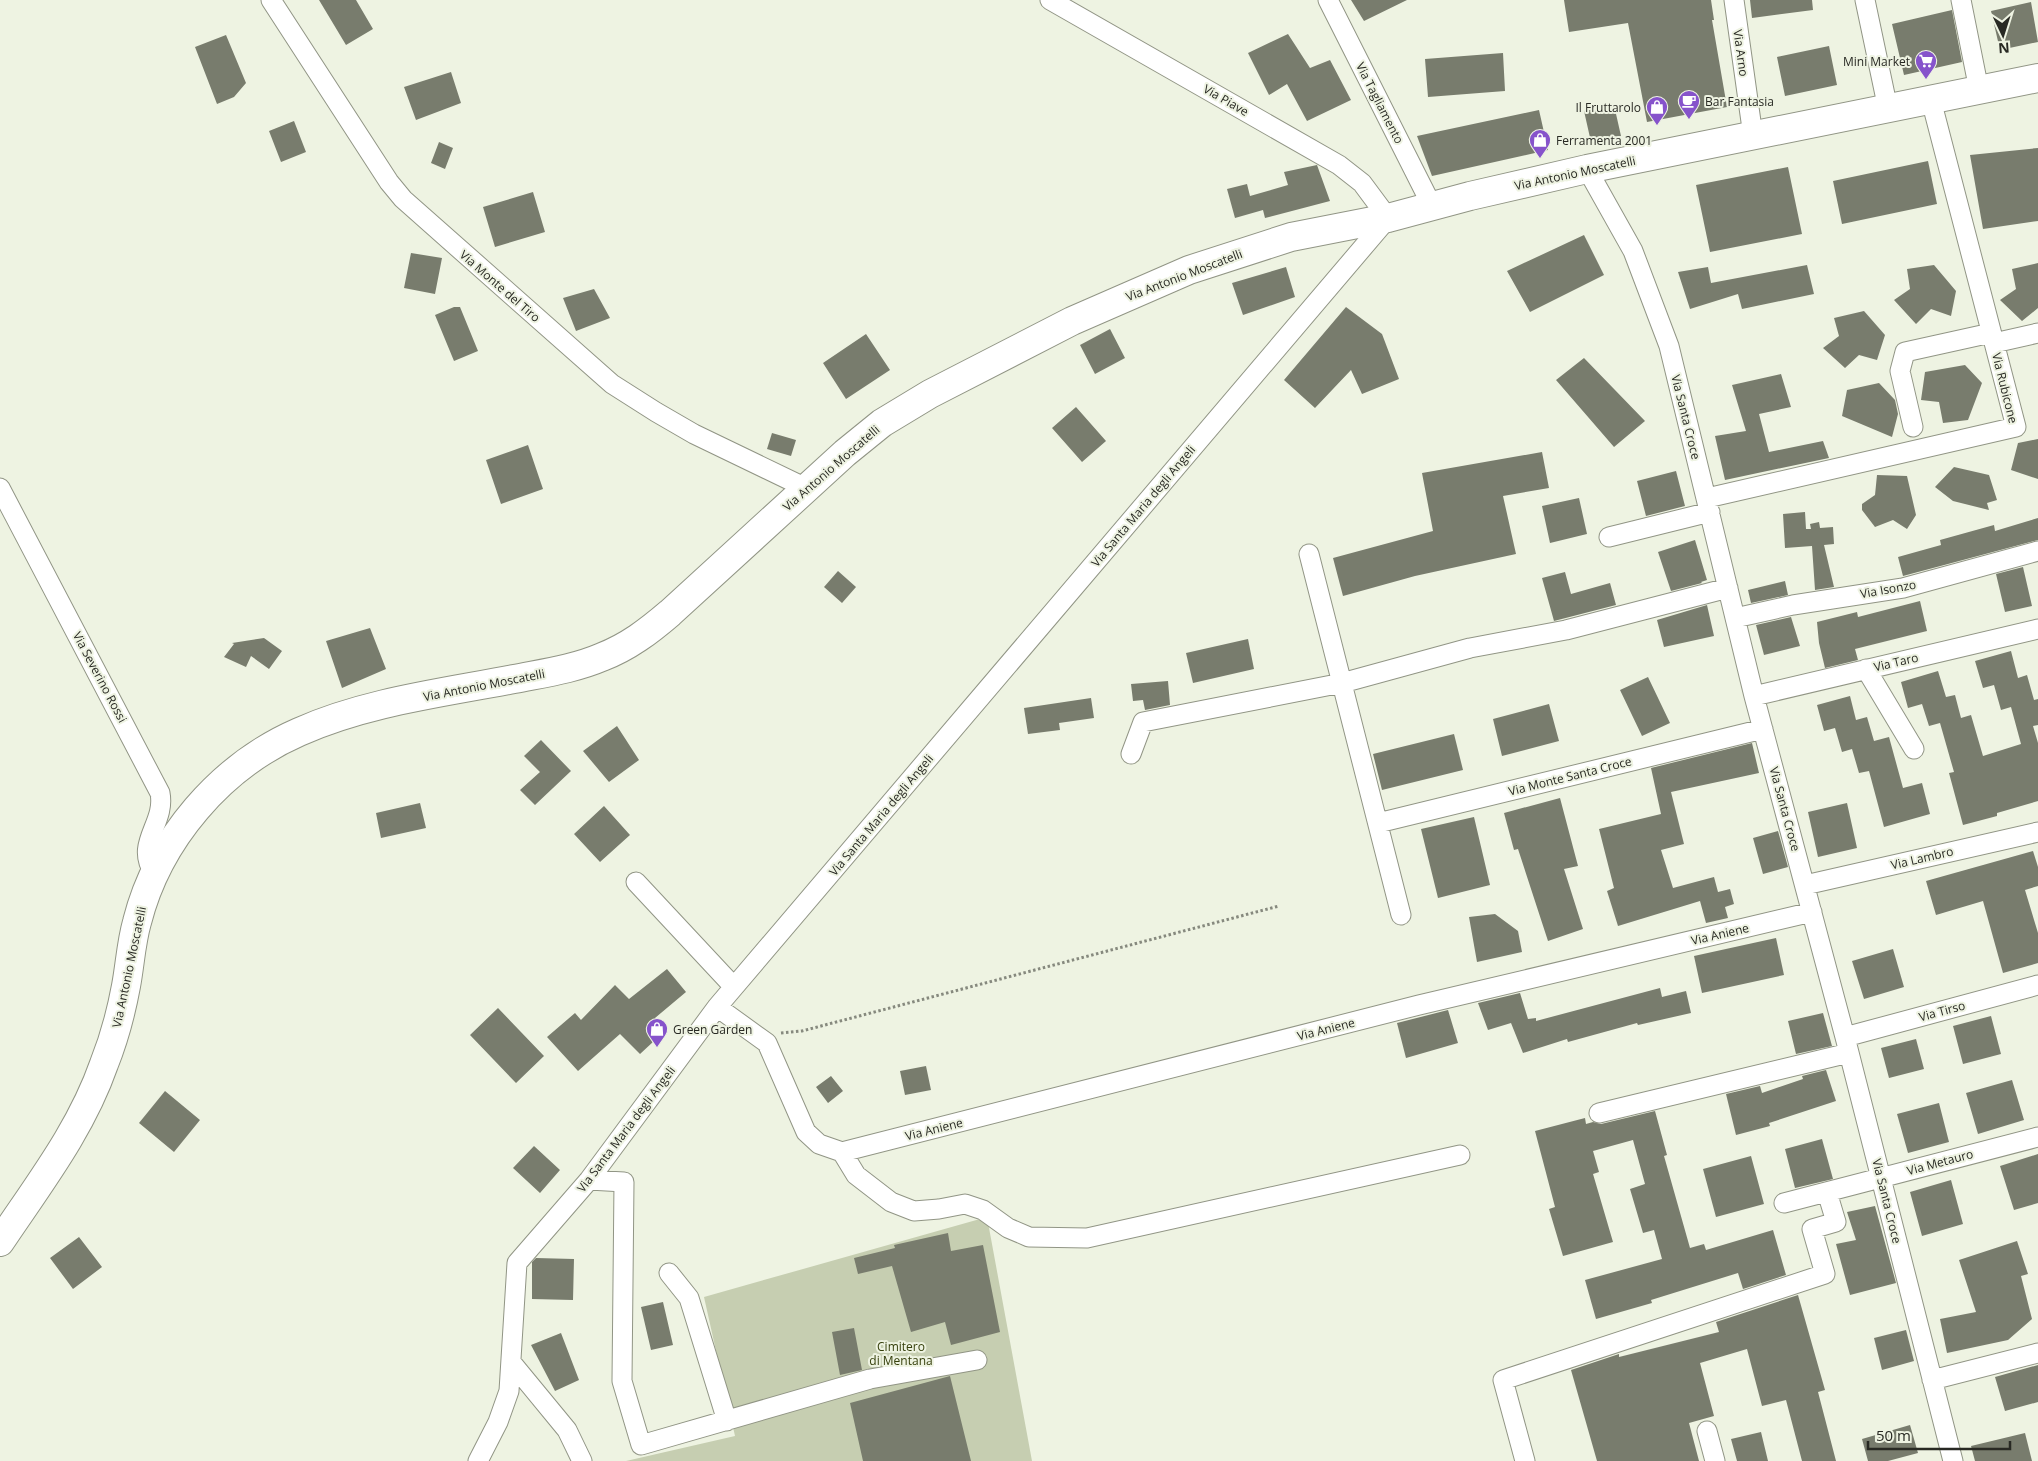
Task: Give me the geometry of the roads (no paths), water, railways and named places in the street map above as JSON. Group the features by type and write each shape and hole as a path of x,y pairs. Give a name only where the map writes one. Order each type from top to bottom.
{"street":[{"name":"Via Monte del Tiro","path":"271,0 389,182 403,199 612,384 687,430 806,488"},
{"name":"Via Piave","path":"1050,0 1339,165 1362,183 1388,218"},
{"name":"Via Tagliamento","path":"1328,0 1432,206"},
{"name":"Via Arno","path":"1734,0 1753,136"},
{"path":"1865,0 1888,109"},
{"path":"1961,0 1979,90"},
{"name":"Via Antonio Moscatelli","path":"0,1242 74,1131 96,1086 114,1034 124,996 137,920 154,873 167,849 207,798 236,771 271,747 315,726 360,711 570,668 614,652 640,637 670,613 864,436 910,406 990,363 1096,310 1170,278 1234,254 1312,232 1388,218 1587,170 2038,78"},
{"name":"Via Rubicone","path":"1709,505 2016,427 1931,100"},
{"name":"Via Santa Croce","path":"1587,170 1633,251 1666,338 1709,505 1754,696 1847,1045 1953,1461"},
{"name":"Via Santa Maria degli Angeli","path":"478,1461 498,1422 509,1391 517,1263 589,1180 717,1007 1388,218"},
{"path":"1913,427 1900,371 1905,352 2038,333"},
{"name":"Via Severino Rossi","path":"0,488 160,793 159,815 146,850 148,862 154,873"},
{"path":"1609,537 1709,505"},
{"name":"Via Isonzo","path":"1735,618 1792,604 1903,588 2038,551"},
{"path":"1309,554 1401,915"},
{"path":"1130,754 1143,722 1342,683 1470,648 1566,630 1728,588"},
{"name":"Via Taro","path":"1754,696 1866,669 2036,632"},
{"path":"1866,669 1914,749"},
{"name":"Via Monte Santa Croce","path":"1378,823 1763,729"},
{"name":"Via Lambro","path":"1805,885 2038,832"},
{"path":"636,882 734,987"},
{"name":"Via Aniene","path":"842,1152 1419,1005 1812,912"},
{"name":"Via Tirso","path":"1599,1113 1847,1045 2038,986"},
{"path":"717,1007 767,1043 806,1132 819,1144 842,1152 856,1175 891,1202 914,1211 965,1204 983,1210 1008,1228 1029,1237 1087,1238 1460,1155"},
{"name":"Via Metauro","path":"1784,1203 2038,1137"},
{"path":"589,1180 624,1182 622,1381 641,1445 727,1422 870,1378 977,1360"},
{"path":"1525,1461 1503,1380 1825,1274 1812,1229 1836,1222 1826,1192"},
{"path":"669,1273 689,1298 727,1422"},
{"path":"1932,1380 2038,1353"},
{"path":"511,1362 567,1430 582,1461"},
{"path":"1707,1431 1715,1461"}],"place":[{"name":"Mini Market","path":"1926,80"},
{"name":"Bar Fantasia","path":"1689,120"},
{"name":"Il Fruttarolo","path":"1657,126"},
{"name":"Ferramenta 2001","path":"1540,159"},
{"name":"Green Garden","path":"657,1048"}],"park label":[{"name":"Cimitero di Mentana","path":"901,1353"}]}
